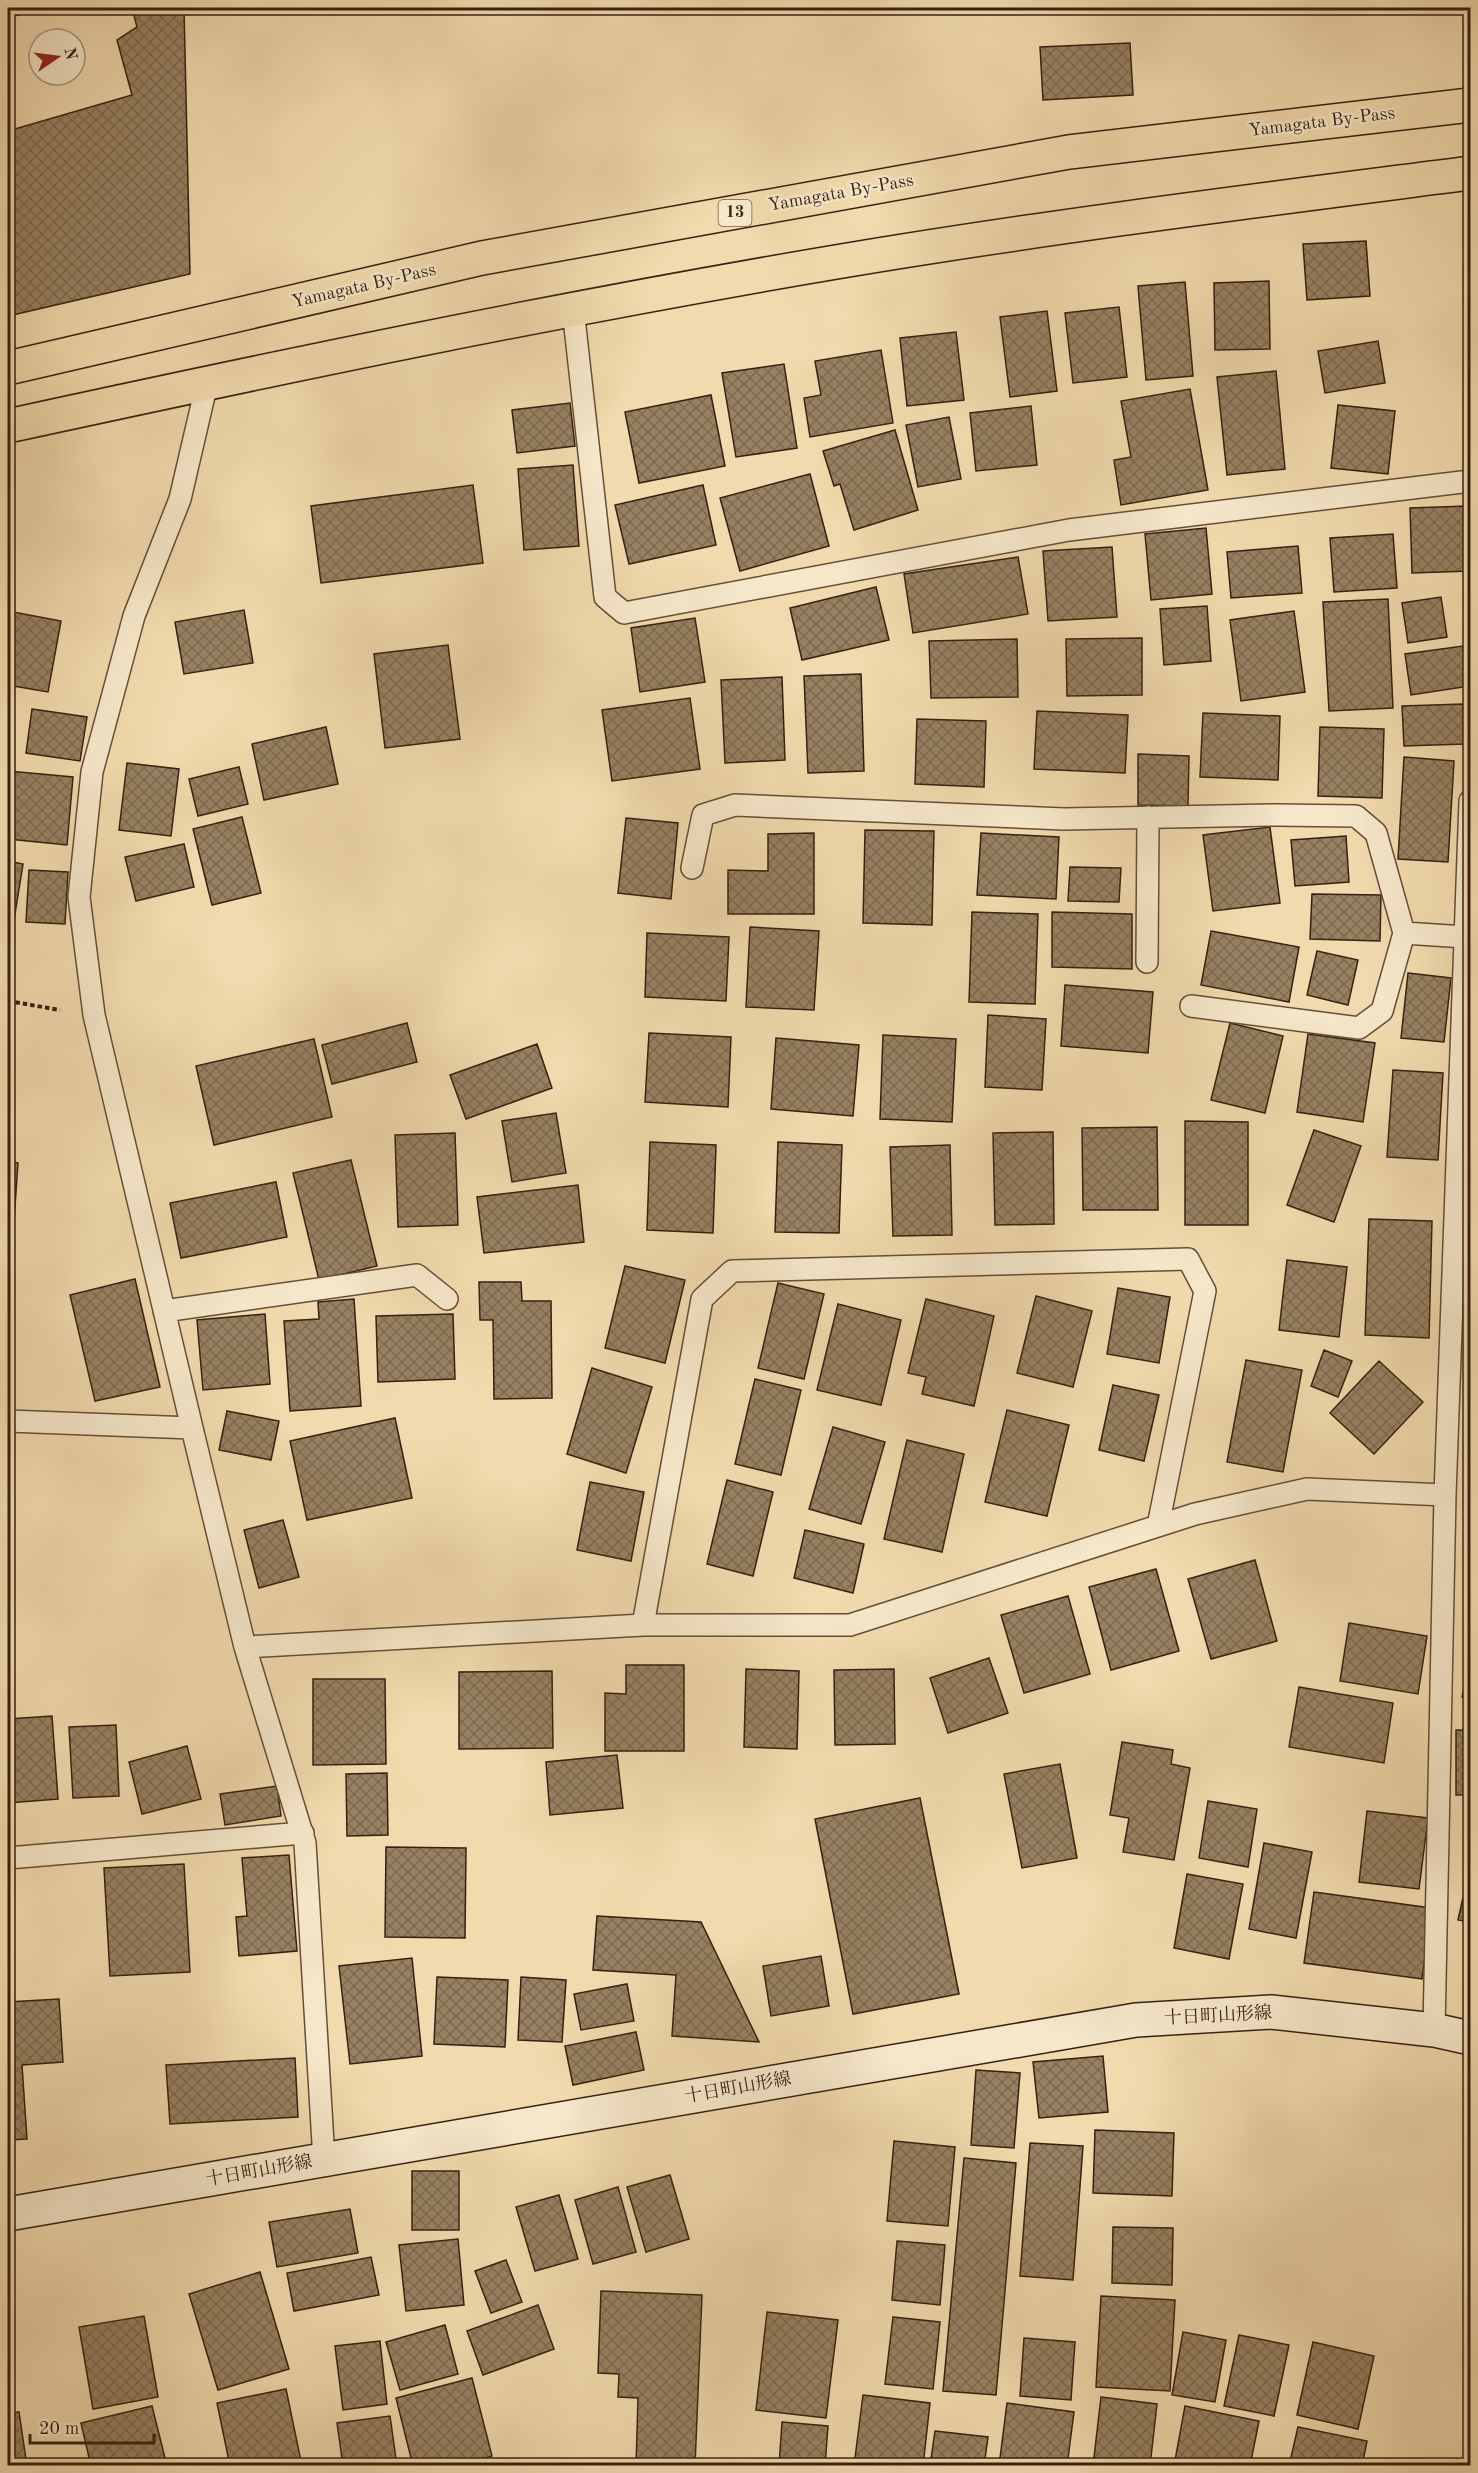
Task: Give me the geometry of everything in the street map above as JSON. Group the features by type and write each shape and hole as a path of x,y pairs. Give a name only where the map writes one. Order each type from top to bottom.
{"highway":[{"name":"Yamagata By-Pass","path":"8,368 482,258 1022,160 1080,151 1470,105"},
{"path":"8,426 573,309 842,261 1101,221 1470,172"}],"main road":[{"name":"十日町山形線","path":"8,2214 1136,2020 1272,2012 1434,2030 1470,2038"}],"lane":[{"path":"573,309 605,597 624,613 1069,530 1470,481"},
{"path":"207,383 180,499 134,616 92,772 79,897 94,1015 164,1311 245,1647 305,1843 324,2160"},
{"path":"1434,2030 1444,1495 1470,801"},
{"path":"692,868 702,815 735,805 1064,819 1275,815 1356,816 1376,833 1404,933 1382,1011 1359,1028 1191,1006"},
{"path":"1147,962 1148,817"},
{"path":"1404,933 1465,937"},
{"path":"643,1625 702,1299 732,1271 1188,1259 1205,1291 1158,1526"},
{"path":"164,1311 417,1275 447,1299"},
{"path":"8,1421 192,1428"},
{"path":"245,1647 643,1625 850,1625 1195,1514 1307,1489 1444,1495"},
{"path":"8,1858 303,1833"}],"path":[{"path":"8,1001 94,1015"}],"building":[{"path":"8,8 184,8 190,274 8,316"},
{"path":"27,8 132,8 137,27 117,40 132,95 8,131 8,18 28,12"},
{"path":"1130,43 1133,95 1043,100 1040,47"},
{"path":"1366,241 1370,296 1307,300 1303,244"},
{"path":"1269,281 1270,349 1215,350 1214,283"},
{"path":"1185,282 1193,376 1146,380 1138,286"},
{"path":"1119,307 1127,377 1073,383 1065,313"},
{"path":"1047,311 1057,391 1010,397 1000,317"},
{"path":"956,332 964,400 907,406 900,338"},
{"path":"1378,341 1385,383 1325,393 1318,351"},
{"path":"881,350 893,423 810,437 804,398 821,395 815,361"},
{"path":"784,364 797,448 736,457 722,373"},
{"path":"1276,371 1285,469 1227,475 1217,377"},
{"path":"1190,389 1208,490 1121,505 1114,460 1131,457 1121,401"},
{"path":"711,395 725,466 639,483 625,412"},
{"path":"570,403 575,446 517,453 512,410"},
{"path":"1338,405 1395,411 1388,474 1331,468"},
{"path":"1031,406 1037,465 976,471 970,413"},
{"path":"949,417 961,479 918,487 906,425"},
{"path":"895,430 918,510 854,530 840,484 834,486 823,451"},
{"path":"573,465 579,546 524,550 518,469"},
{"path":"810,474 829,546 740,571 720,498"},
{"path":"473,485 483,563 321,583 311,506"},
{"path":"703,485 716,545 629,564 615,505"},
{"path":"1467,506 1470,571 1412,573 1410,508"},
{"path":"1206,528 1212,594 1151,600 1145,534"},
{"path":"1393,534 1397,588 1334,592 1330,538"},
{"path":"1298,546 1302,593 1231,598 1227,552"},
{"path":"1112,547 1117,617 1048,621 1043,551"},
{"path":"1018,557 1028,614 913,633 904,574"},
{"path":"876,587 889,640 802,660 790,608"},
{"path":"1441,597 1447,637 1408,643 1402,603"},
{"path":"1388,599 1393,708 1329,711 1323,602"},
{"path":"1207,606 1211,661 1164,665 1160,609"},
{"path":"244,610 253,663 184,674 175,622"},
{"path":"8,611 61,621 48,692 8,685"},
{"path":"1294,611 1305,692 1241,701 1230,620"},
{"path":"695,618 705,682 640,692 631,628"},
{"path":"1142,638 1142,695 1067,696 1066,639"},
{"path":"1017,639 1018,697 931,698 929,641"},
{"path":"448,645 460,739 385,748 374,654"},
{"path":"1463,646 1469,686 1411,695 1405,654"},
{"path":"861,674 864,771 808,773 804,676"},
{"path":"782,677 785,760 725,763 721,680"},
{"path":"690,698 700,769 612,781 602,710"},
{"path":"1463,704 1465,744 1404,746 1402,706"},
{"path":"32,709 87,717 80,761 26,753"},
{"path":"1037,711 1128,715 1125,773 1034,769"},
{"path":"1203,713 1280,716 1278,780 1200,777"},
{"path":"917,719 986,721 984,787 915,784"},
{"path":"326,727 338,784 264,800 252,744"},
{"path":"1320,727 1384,729 1382,798 1318,796"},
{"path":"1138,754 1189,756 1188,806 1138,805"},
{"path":"1404,757 1454,761 1448,862 1398,859"},
{"path":"127,763 179,769 171,836 119,830"},
{"path":"239,767 248,804 198,816 189,779"},
{"path":"8,771 73,777 67,845 8,839"},
{"path":"242,817 261,893 212,905 193,829"},
{"path":"626,818 678,823 671,899 618,893"},
{"path":"1270,827 1280,903 1213,911 1203,835"},
{"path":"865,830 934,831 932,925 863,923"},
{"path":"814,833 814,914 728,914 728,870 768,871 768,834"},
{"path":"981,833 1059,837 1056,899 977,895"},
{"path":"1346,836 1349,882 1295,886 1291,840"},
{"path":"184,844 194,887 136,901 125,857"},
{"path":"8,861 23,864 10,945 8,944"},
{"path":"1070,867 1121,868 1119,902 1068,901"},
{"path":"29,870 68,872 65,924 26,922"},
{"path":"1312,894 1381,895 1380,941 1310,939"},
{"path":"972,912 1038,914 1035,1004 969,1002"},
{"path":"1052,912 1132,914 1132,969 1052,967"},
{"path":"750,927 819,931 814,1010 746,1007"},
{"path":"1211,931 1299,947 1289,1002 1201,985"},
{"path":"647,933 729,937 726,1001 645,997"},
{"path":"1317,951 1358,960 1348,1005 1307,995"},
{"path":"1408,973 1451,978 1444,1042 1401,1038"},
{"path":"1065,985 1153,992 1148,1053 1061,1046"},
{"path":"988,1015 1046,1019 1042,1090 985,1087"},
{"path":"407,1023 417,1062 332,1084 322,1045"},
{"path":"1230,1023 1283,1036 1265,1113 1211,1100"},
{"path":"649,1033 731,1037 728,1107 645,1102"},
{"path":"1308,1034 1375,1043 1363,1122 1297,1112"},
{"path":"883,1035 956,1039 952,1122 880,1119"},
{"path":"776,1038 859,1045 853,1116 771,1109"},
{"path":"314,1039 332,1117 214,1145 196,1066"},
{"path":"537,1044 552,1088 466,1119 450,1075"},
{"path":"1393,1070 1443,1073 1438,1160 1387,1157"},
{"path":"556,1113 566,1173 512,1182 502,1121"},
{"path":"1185,1121 1248,1122 1248,1225 1185,1225"},
{"path":"1157,1127 1158,1210 1083,1210 1082,1128"},
{"path":"1314,1130 1361,1146 1334,1222 1287,1205"},
{"path":"1053,1132 1054,1224 995,1225 993,1133"},
{"path":"455,1133 458,1225 398,1227 395,1135"},
{"path":"650,1142 716,1145 713,1233 647,1230"},
{"path":"778,1142 842,1145 839,1233 775,1232"},
{"path":"950,1145 952,1235 893,1236 890,1147"},
{"path":"351,1160 377,1266 319,1280 293,1173"},
{"path":"8,1162 18,1163 14,1221 8,1221"},
{"path":"276,1182 287,1237 181,1258 170,1203"},
{"path":"578,1185 584,1242 484,1253 477,1197"},
{"path":"1369,1219 1432,1221 1429,1338 1365,1335"},
{"path":"1287,1260 1347,1267 1339,1337 1279,1330"},
{"path":"625,1266 685,1280 665,1363 605,1348"},
{"path":"135,1279 160,1387 95,1401 70,1295"},
{"path":"479,1282 521,1282 522,1301 551,1301 552,1398 494,1399 493,1320 480,1320"},
{"path":"778,1283 824,1294 804,1379 758,1368"},
{"path":"1118,1288 1170,1297 1159,1363 1107,1354"},
{"path":"1036,1296 1092,1311 1073,1387 1017,1373"},
{"path":"354,1299 361,1406 290,1411 284,1321 319,1319 318,1302"},
{"path":"926,1299 994,1316 974,1406 922,1394 926,1377 908,1373"},
{"path":"838,1304 901,1320 881,1405 817,1390"},
{"path":"265,1314 270,1384 203,1390 197,1320"},
{"path":"453,1314 455,1379 378,1382 376,1316"},
{"path":"1324,1350 1352,1361 1338,1397 1311,1386"},
{"path":"1246,1360 1302,1370 1283,1472 1227,1462"},
{"path":"1379,1361 1423,1402 1374,1454 1330,1413"},
{"path":"592,1368 652,1387 626,1473 567,1454"},
{"path":"755,1379 801,1390 781,1475 735,1464"},
{"path":"1113,1385 1159,1395 1144,1461 1099,1450"},
{"path":"1007,1410 1069,1425 1047,1516 985,1502"},
{"path":"227,1411 279,1421 271,1460 219,1450"},
{"path":"395,1418 412,1498 307,1520 290,1441"},
{"path":"833,1427 885,1442 861,1524 809,1509"},
{"path":"907,1440 964,1454 942,1552 884,1539"},
{"path":"727,1480 773,1492 753,1576 707,1564"},
{"path":"590,1482 644,1492 631,1561 577,1550"},
{"path":"283,1520 299,1577 259,1588 244,1530"},
{"path":"805,1530 864,1544 853,1593 794,1578"},
{"path":"1255,1560 1277,1641 1211,1659 1188,1579"},
{"path":"1156,1569 1179,1651 1111,1670 1089,1587"},
{"path":"1068,1596 1090,1674 1024,1693 1001,1615"},
{"path":"1349,1623 1427,1636 1418,1694 1340,1681"},
{"path":"1470,1657 1470,1699 1462,1697"},
{"path":"989,1658 1008,1713 948,1733 930,1678"},
{"path":"626,1665 684,1665 684,1751 605,1751 605,1693 626,1694"},
{"path":"746,1669 799,1671 797,1749 744,1747"},
{"path":"894,1669 895,1744 835,1745 834,1670"},
{"path":"552,1671 553,1748 459,1749 459,1672"},
{"path":"313,1679 385,1679 386,1764 313,1765"},
{"path":"1299,1687 1393,1703 1384,1763 1289,1747"},
{"path":"52,1716 58,1799 8,1803 8,1719"},
{"path":"116,1725 119,1796 73,1798 69,1727"},
{"path":"1456,1730 1470,1730 1470,1795 1456,1795"},
{"path":"1122,1742 1173,1750 1171,1764 1190,1768 1174,1860 1123,1852 1129,1818 1110,1815"},
{"path":"187,1746 201,1799 142,1814 129,1762"},
{"path":"617,1755 623,1808 550,1815 546,1762"},
{"path":"1060,1764 1077,1858 1022,1868 1004,1774"},
{"path":"387,1773 388,1835 347,1836 346,1774"},
{"path":"277,1786 281,1816 225,1825 220,1794"},
{"path":"920,1798 959,1994 853,2014 815,1819"},
{"path":"1208,1801 1257,1809 1248,1867 1199,1858"},
{"path":"1367,1811 1428,1818 1419,1889 1359,1882"},
{"path":"1264,1843 1312,1852 1296,1938 1249,1929"},
{"path":"386,1847 466,1848 465,1938 385,1937"},
{"path":"289,1855 297,1951 239,1956 236,1917 247,1916 242,1858"},
{"path":"184,1864 190,1972 110,1976 104,1868"},
{"path":"1470,1866 1470,1922 1458,1920"},
{"path":"1187,1874 1243,1884 1229,1959 1174,1948"},
{"path":"1314,1892 1431,1908 1422,1979 1304,1963"},
{"path":"597,1916 701,1922 759,2042 672,2036 676,1975 593,1970"},
{"path":"821,1956 829,2006 771,2016 763,1966"},
{"path":"412,1958 422,2056 350,2064 339,1966"},
{"path":"437,1977 508,1980 505,2047 434,2044"},
{"path":"521,1977 566,1980 562,2042 518,2040"},
{"path":"627,1984 634,2021 581,2030 574,1994"},
{"path":"59,1999 63,2062 22,2065 27,2139 8,2140 8,2002"},
{"path":"636,2032 644,2070 573,2085 565,2046"},
{"path":"1103,2056 1108,2112 1039,2118 1033,2062"},
{"path":"295,2058 298,2117 170,2124 166,2065"},
{"path":"976,2070 1020,2073 1014,2148 971,2145"},
{"path":"1095,2130 1174,2133 1172,2196 1093,2193"},
{"path":"894,2141 955,2147 948,2226 887,2221"},
{"path":"1030,2143 1083,2146 1073,2280 1020,2276"},
{"path":"964,2158 1016,2163 996,2395 943,2391"},
{"path":"412,2171 459,2171 459,2230 412,2230"},
{"path":"670,2175 689,2239 646,2252 627,2187"},
{"path":"618,2187 636,2252 593,2264 575,2200"},
{"path":"559,2195 578,2259 535,2271 516,2207"},
{"path":"350,2209 358,2253 277,2267 269,2222"},
{"path":"1113,2227 1173,2228 1172,2285 1112,2283"},
{"path":"458,2239 464,2305 406,2311 399,2245"},
{"path":"897,2241 945,2245 940,2305 892,2300"},
{"path":"371,2257 379,2295 294,2311 287,2273"},
{"path":"506,2260 522,2302 491,2313 475,2271"},
{"path":"260,2272 289,2369 218,2390 189,2294"},
{"path":"601,2291 702,2295 695,2466 636,2466 638,2398 618,2397 619,2374 598,2373"},
{"path":"1101,2296 1175,2300 1170,2391 1096,2387"},
{"path":"538,2305 554,2349 483,2375 467,2331"},
{"path":"767,2312 838,2320 826,2418 756,2410"},
{"path":"144,2316 158,2397 93,2409 79,2327"},
{"path":"893,2317 940,2322 933,2389 885,2384"},
{"path":"445,2325 458,2374 400,2390 386,2342"},
{"path":"1183,2332 1226,2340 1215,2402 1172,2395"},
{"path":"1239,2335 1289,2345 1274,2416 1224,2406"},
{"path":"1024,2338 1075,2342 1071,2400 1020,2396"},
{"path":"380,2341 387,2404 343,2410 335,2346"},
{"path":"1313,2342 1374,2356 1358,2429 1297,2415"},
{"path":"472,2378 492,2456 458,2466 413,2466 396,2398"},
{"path":"286,2389 302,2466 230,2466 217,2403"},
{"path":"863,2395 930,2403 923,2466 854,2466"},
{"path":"1101,2397 1157,2404 1150,2466 1093,2466"},
{"path":"1007,2403 1074,2412 1067,2466 999,2466"},
{"path":"152,2406 167,2466 91,2466 81,2423"},
{"path":"1185,2406 1259,2421 1250,2466 1174,2466"},
{"path":"19,2412 27,2466 8,2466 8,2414"},
{"path":"390,2416 397,2466 343,2466 337,2423"},
{"path":"782,2422 828,2426 825,2466 779,2466"},
{"path":"1298,2427 1367,2441 1362,2466 1289,2466"},
{"path":"935,2431 988,2437 984,2466 930,2466"}]}
